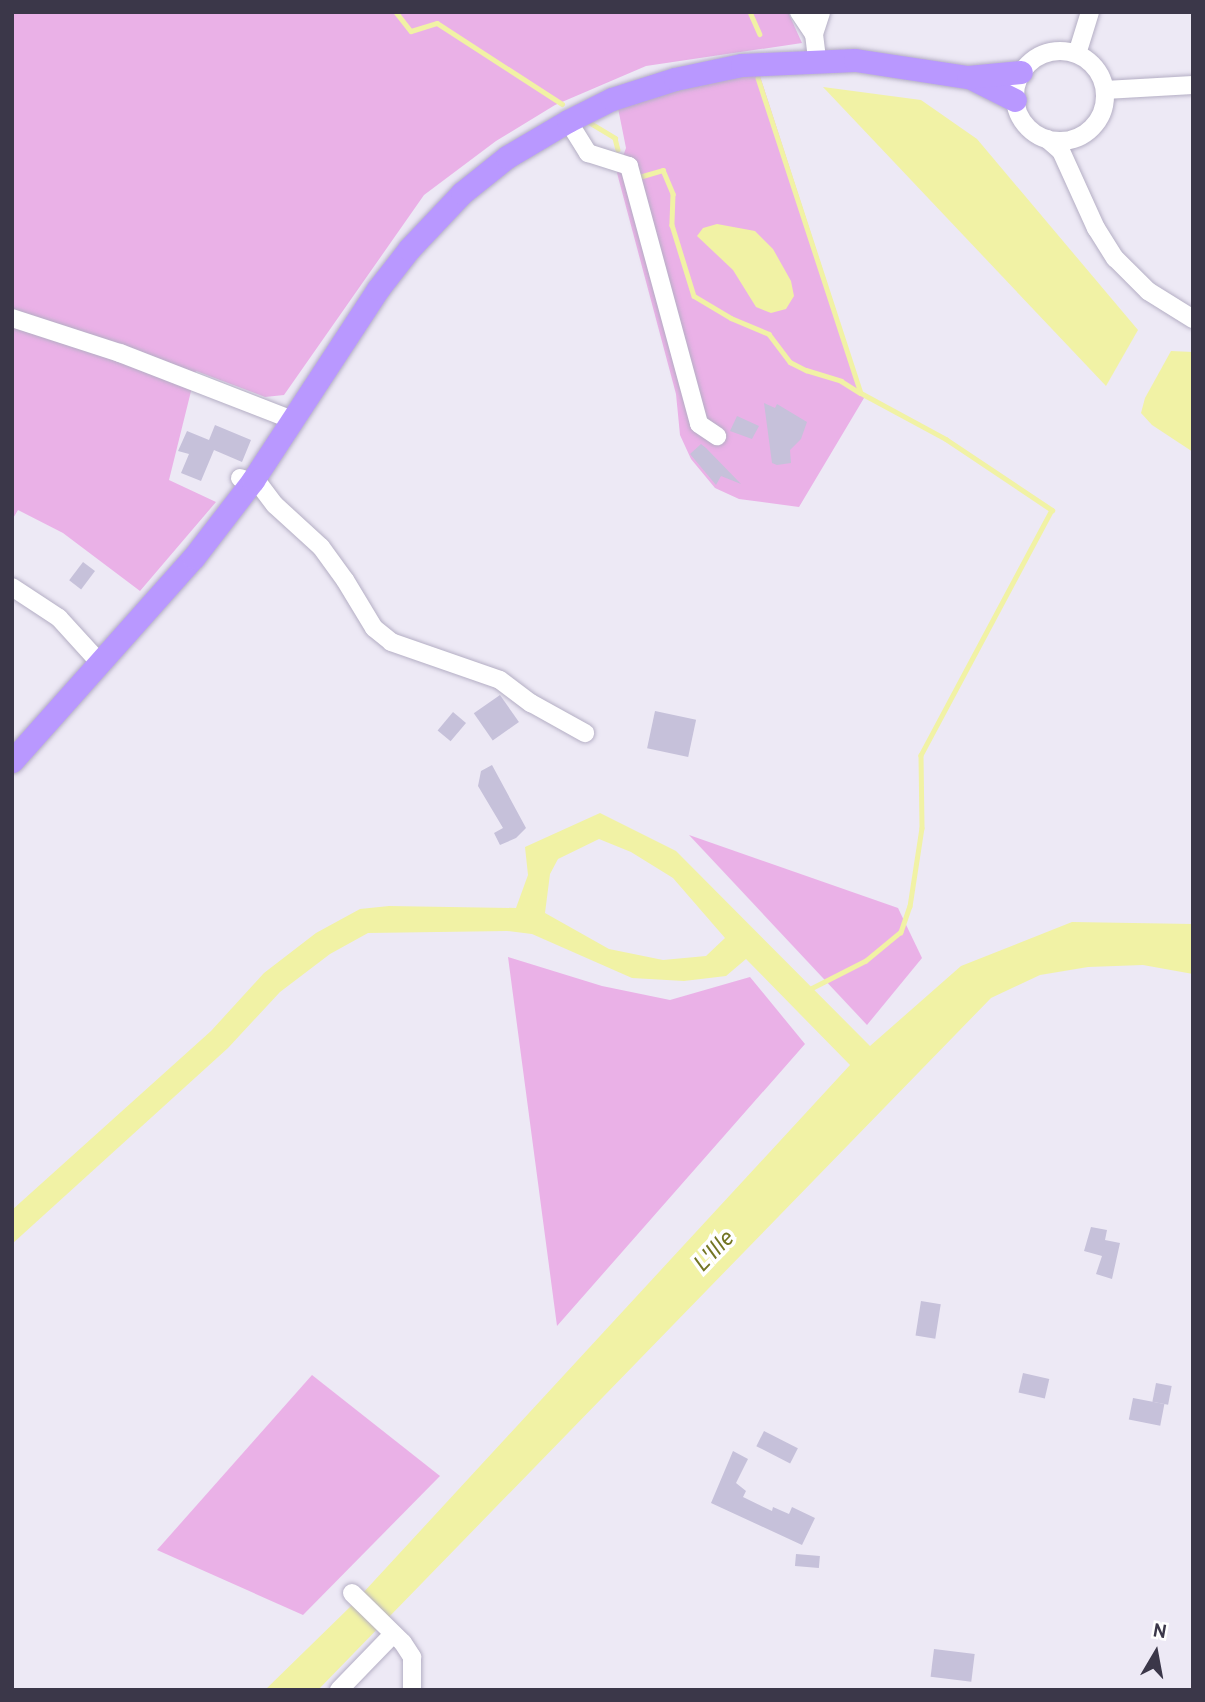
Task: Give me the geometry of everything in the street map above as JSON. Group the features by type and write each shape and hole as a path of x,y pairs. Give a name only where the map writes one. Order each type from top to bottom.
{"main road":[{"path":"14,755 99,662 153,596 194,557 246,479 293,420 416,231 507,157 612,99 675,79 742,65 855,60 968,77 1021,72"},
{"path":"968,77 1015,100"}],"street":[{"path":"799,12 814,34"},
{"path":"817,60 814,34 821,12"},
{"path":"1077,54 1090,12"},
{"path":"1047,139 1065,141 1082,136 1096,124 1104,108 1105,90 1100,75 1091,63 1077,54 1062,51 1046,53 1032,60 1021,72 1015,100 1025,125 1060,151 1077,189 1115,258 1148,291 1193,319"},
{"path":"1105,90 1193,85"},
{"path":"568,121 588,153 629,166 699,424 717,436"},
{"path":"1077,189 1075,156 1082,136"},
{"path":"12,318 120,353 293,420"},
{"path":"246,479 321,547 374,628 391,642 500,680 531,703 585,733"},
{"path":"12,587 59,618 99,662"},
{"path":"352,1593 412,1657 412,1690"},
{"path":"339,1690 389,1631"}],"shaded area":[{"path":"12,12 788,12 802,43 646,66 555,105 496,141 424,195 284,395 265,397 196,371 169,480 216,502 140,591 63,533 18,510 12,520"},
{"path":"759,73 864,398 799,507 739,499 715,488 691,459 680,435 676,394 617,173 626,148 618,108 702,81"},
{"path":"689,835 898,908 922,958 867,1025"},
{"path":"508,957 602,986 670,1000 750,977 805,1044 557,1326"},
{"path":"312,1375 440,1476 303,1615 157,1550"}],"water":[{"path":"823,87 921,100 977,139 1138,330 1106,386"},
{"path":"717,224 755,231 773,249 791,281 794,296 786,309 771,313 756,307 733,270 697,236 703,228"},
{"path":"1171,351 1193,352 1193,452 1152,425 1141,413 1145,398"},
{"name":"L'Ille","path":"600,813 676,851 870,1046 961,966 1072,922 1193,924 1193,974 1143,965 1088,967 1040,975 991,998 318,1690 265,1690 350,1607 850,1065 746,959 726,976 684,981 632,978 532,934 507,931 368,933 330,954 280,992 228,1048 12,1244 12,1210 211,1031 264,973 316,933 360,909 389,906 516,908 528,875 525,847","holes":["599,839 631,852 673,878 725,938 706,956 663,960 609,949 545,913 550,874 558,859"]}],"building":[{"path":"764,403 775,408 777,404 807,422 801,439 790,450 791,463 772,463"},
{"path":"737,416 759,426 752,439 730,431"},
{"path":"215,425 251,440 242,462 214,450 201,481 181,473 189,454 178,451 187,431 209,440"},
{"path":"701,444 741,484 721,476 716,485 690,454"},
{"path":"83,562 95,571 81,589 69,580"},
{"path":"500,695 519,722 493,740 474,713"},
{"path":"655,711 696,720 688,757 647,748"},
{"path":"453,712 466,723 451,741 438,730"},
{"path":"492,765 526,828 516,838 500,845 494,833 503,828 478,786 481,771"},
{"path":"1091,1227 1107,1230 1105,1240 1120,1243 1112,1279 1096,1274 1102,1256 1084,1251"},
{"path":"921,1301 941,1304 935,1339 916,1336"},
{"path":"1023,1373 1049,1379 1045,1399 1019,1392"},
{"path":"1156,1383 1172,1386 1168,1405 1152,1402"},
{"path":"1133,1398 1164,1404 1160,1426 1129,1420"},
{"path":"764,1431 798,1448 790,1463 756,1446"},
{"path":"733,1451 748,1459 736,1483 746,1491 743,1497 772,1511 773,1507 789,1514 792,1507 815,1518 802,1545 711,1503"},
{"path":"796,1554 820,1556 819,1568 795,1566"},
{"path":"934,1649 975,1654 971,1682 931,1677"}],"waterway":[{"path":"396,12 411,31 437,23 562,104"},
{"path":"750,12 760,34"},
{"path":"758,78 861,393 946,439 1052,510 921,755 922,828 910,906 901,932 866,961 809,990"},
{"path":"587,121 615,138 618,150"},
{"path":"639,177 663,170 673,194 672,225 694,296 731,318 769,334 790,362 841,381 860,393"}]}
